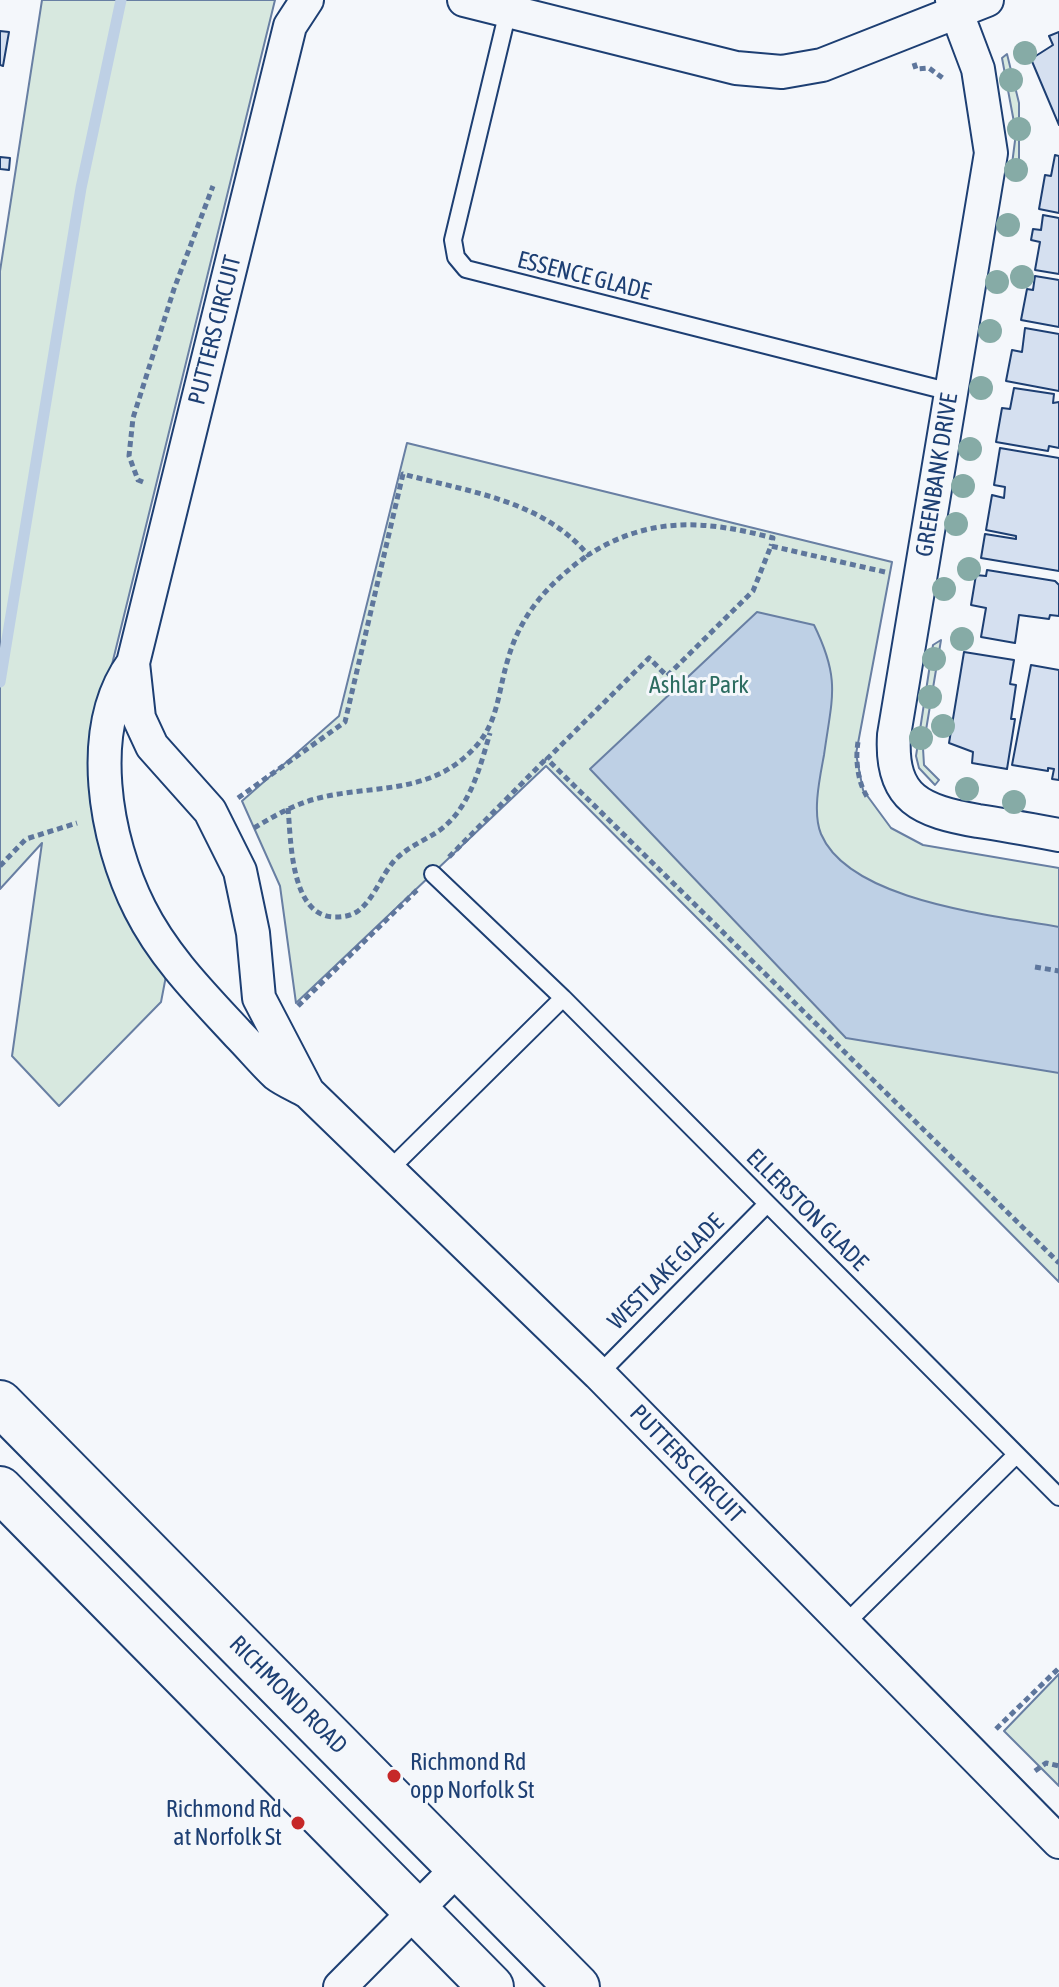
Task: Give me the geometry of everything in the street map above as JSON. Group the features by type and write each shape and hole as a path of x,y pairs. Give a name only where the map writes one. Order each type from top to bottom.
{"main road":[{"name":"RICHMOND ROAD","path":"2,1410 577,1987"},
{"path":"0,1489 314,1811 491,1987"}],"street":[{"name":"PUTTERS CIRCUIT","path":"307,0 290,26 133,663 139,718 152,746 210,811 240,871 248,900 259,998 308,1092"},
{"path":"464,0 759,70 792,71 822,65 902,35 955,6 987,0"},
{"name":"GREENBANK DRIVE","path":"955,6 978,69 991,153 894,735 895,768 899,783 909,796 938,814 1059,835"},
{"name":"PUTTERS CIRCUIT","path":"133,663 118,685 109,714 106,756 112,821 129,886 162,946 187,979 277,1075 308,1092 599,1374 1059,1842"},
{"path":"340,1987 458,1868"}],"lane":[{"name":"ESSENCE GLADE","path":"508,11 453,240 456,257 466,269 951,392"},
{"name":"ELLERSTON GLADE","path":"433,874 563,998 1059,1497"},
{"path":"390,1169 563,998"},
{"name":"WESTLAKE GLADE","path":"599,1374 767,1204"},
{"path":"844,1625 1016,1455"}],"path":[{"path":"902,35 916,69 929,68 948,85"},
{"path":"151,486 138,480 129,456 133,418 174,289 214,181"},
{"path":"234,801 345,722 403,474 540,513 573,537 588,555"},
{"path":"288,808 294,863 305,899 316,912 344,917 357,912 396,859 443,828 457,812 476,779 509,655 536,599 562,573 617,536 636,530 686,525 743,530 773,538 753,591 667,676 649,658 547,759 1059,1263"},
{"path":"771,546 885,572 888,557"},
{"path":"250,830 288,808 316,798 408,786 434,778 465,758 490,731"},
{"path":"227,792 239,811"},
{"path":"0,866 26,839 89,819"},
{"path":"245,820 255,840"},
{"path":"1035,967 1059,971"},
{"path":"288,1000 292,1012"},
{"path":"985,1719 996,1729 1059,1668"},
{"path":"1033,1772 1046,1763 1059,1766"}],"green space":[{"path":"42,0 275,0 92,746 166,976 161,1002 59,1106 12,1056 42,843 0,889 0,271"},
{"path":"1007,54 1019,103 1019,172 1011,172 1016,133 1002,58"},
{"name":"Ashlar Park","path":"407,443 892,562 856,754 863,790 891,828 923,845 1059,868 1059,1282 546,766 296,1003 280,886 242,801 339,716"},
{"path":"941,640 923,748 924,765 939,780 935,785 919,768 916,756 933,645"},
{"path":"1059,1674 1059,1786 1004,1731"}],"water":[{"path":"757,612 814,625 823,644 832,689 817,815 821,834 837,857 861,876 927,902 1059,927 1059,1073 846,1038 590,769"}],"building":[{"path":"0,31 9,32 3,66 0,65"},
{"path":"1059,32 1059,125 1031,59 1053,45 1049,36"},
{"path":"1055,155 1059,156 1059,213 1039,209 1045,175 1051,176"},
{"path":"0,157 10,158 9,170 0,169"},
{"path":"1043,215 1059,218 1059,274 1035,270 1040,242 1031,240 1033,229 1041,230"},
{"path":"1035,276 1059,280 1059,327 1021,320 1027,289 1033,290"},
{"path":"1025,328 1059,334 1059,391 1006,381 1012,350 1022,352"},
{"path":"1014,388 1054,394 1053,403 1059,402 1059,448 1049,446 1048,451 996,442 1002,408 1010,409"},
{"path":"1000,448 1059,458 1059,571 981,558 985,534 1016,539 1016,536 986,530 992,495 1004,498 1005,487 994,485"},
{"path":"987,570 1055,581 1059,585 1059,616 1050,615 1049,619 1019,615 1015,643 981,637 986,608 971,605 976,575 986,576"},
{"path":"964,652 1014,660 1010,684 1016,685 1011,719 1015,719 1007,769 972,763 973,752 949,743"},
{"path":"1031,665 1059,670 1059,780 1052,779 1054,769 1048,768 1048,771 1012,765"}],"waterway":[{"path":"0,682 81,188 121,0"}],"place":[{"name":"Richmond Rd opp Norfolk St","path":"394,1776"},
{"name":"Richmond Rd at Norfolk St","path":"298,1823"}]}
